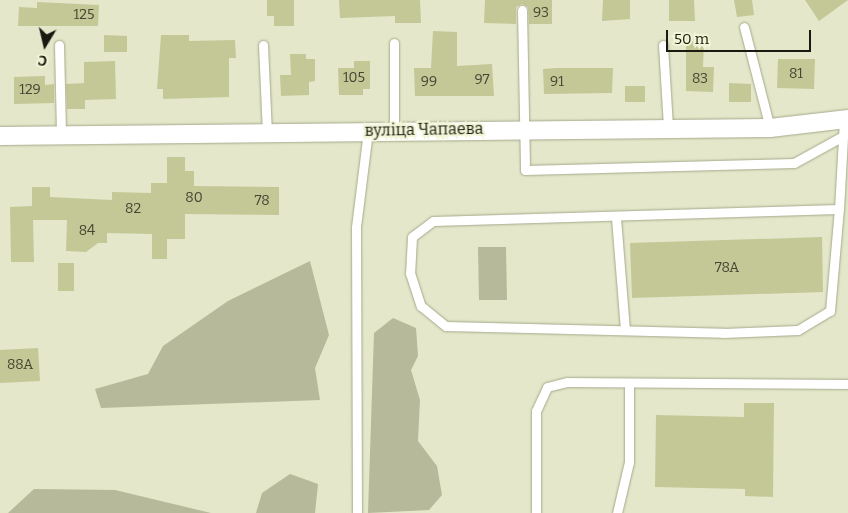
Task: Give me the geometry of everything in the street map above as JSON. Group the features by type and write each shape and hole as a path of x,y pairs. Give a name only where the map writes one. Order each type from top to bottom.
{"street":[{"name":"вуліца Чапаева","path":"0,136 521,128 770,128 845,125"}],"lane":[{"path":"522,10 521,128 525,170 794,163 845,125"},
{"path":"744,27 770,128"},
{"path":"394,43 394,130"},
{"path":"58,45 61,136"},
{"path":"263,45 267,132"},
{"path":"663,45 668,127"},
{"path":"839,209 616,218 433,221 412,237 410,273 420,306 446,326 625,330 798,330 830,311 839,209 845,125"},
{"path":"357,513 356,227 368,131"},
{"path":"616,218 625,330"},
{"path":"534,513 536,412 547,388 567,382 848,384"},
{"path":"617,513 629,462 629,383"}],"green space":[{"path":"478,247 506,247 507,300 479,300"},
{"path":"310,261 329,335 315,368 320,400 101,408 95,389 148,374 163,346 228,301"},
{"path":"393,318 416,328 418,356 411,370 420,400 418,441 437,466 442,495 429,510 368,513 374,333"},
{"path":"290,474 318,484 315,513 256,513 262,493"},
{"path":"34,489 115,490 211,513 8,513"}],"building":[{"path":"267,0 294,0 294,26 274,26 274,16 267,16"},
{"path":"339,0 420,0 421,23 395,23 395,16 340,18"},
{"path":"485,0 552,0 552,24 529,24 528,7 522,4 516,7 516,24 484,23"},
{"path":"603,0 630,0 630,19 602,21"},
{"path":"669,0 694,0 695,21 669,21"},
{"path":"734,0 752,0 754,15 737,17"},
{"path":"805,0 848,0 819,21"},
{"path":"37,2 99,5 98,26 18,26 19,7 37,8"},
{"path":"433,31 457,32 457,66 492,64 494,96 415,96 414,68 431,68"},
{"path":"104,35 127,36 127,52 104,52"},
{"path":"161,35 189,35 189,41 235,40 236,58 229,58 229,97 163,99 163,89 157,89"},
{"path":"686,41 704,42 703,67 714,67 713,92 686,91"},
{"path":"290,54 306,54 306,59 315,59 315,81 309,82 309,95 281,96 280,75 291,75"},
{"path":"778,59 815,59 814,89 777,88"},
{"path":"115,61 116,99 85,100 85,109 67,109 66,84 84,83 84,62"},
{"path":"354,61 370,61 370,89 363,89 363,95 339,95 338,68 354,68"},
{"path":"613,68 612,93 544,94 543,69"},
{"path":"45,76 45,85 54,84 54,103 14,104 14,77"},
{"path":"729,83 751,84 751,102 729,102"},
{"path":"625,86 645,86 645,102 625,102"},
{"path":"167,157 185,157 185,171 194,171 194,186 279,187 279,215 185,214 185,239 167,239 167,259 152,259 152,234 107,233 107,243 98,243 86,252 66,251 67,220 33,220 34,262 11,262 10,207 32,206 32,187 50,187 50,197 112,200 112,192 151,193 151,183 167,183"},
{"path":"822,237 823,292 632,298 630,243"},
{"path":"58,263 74,263 74,291 58,291"},
{"path":"38,348 40,381 0,383 0,350"},
{"path":"744,403 774,403 773,497 745,496 745,489 655,487 656,415 744,417"}]}
